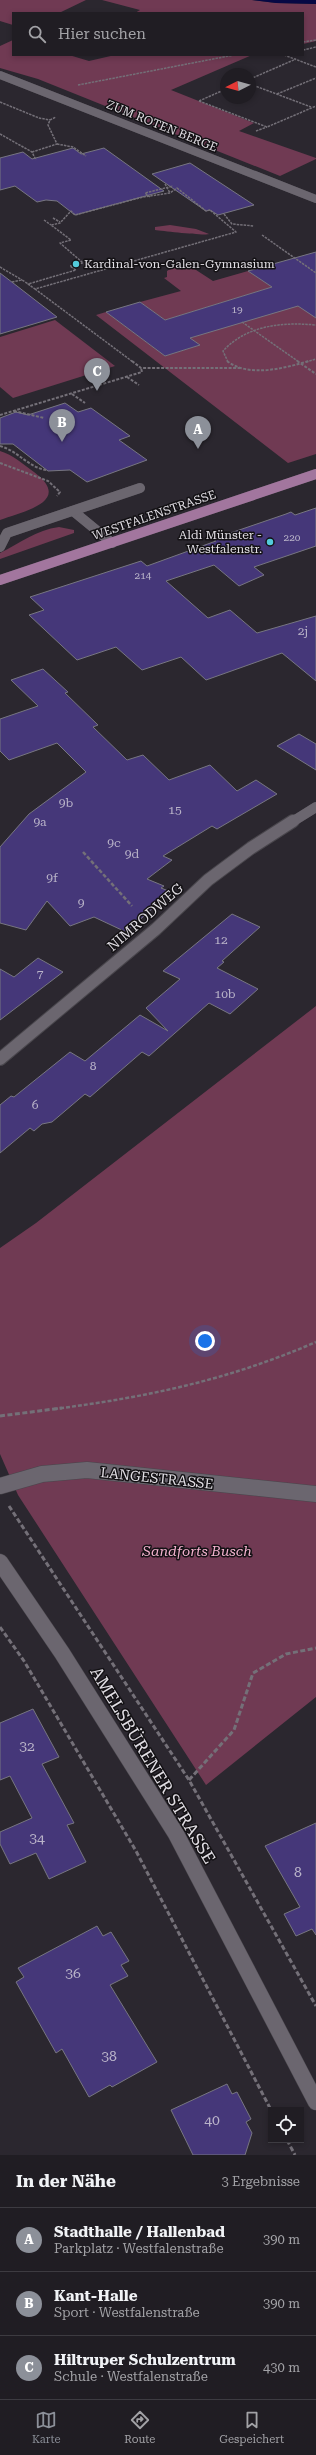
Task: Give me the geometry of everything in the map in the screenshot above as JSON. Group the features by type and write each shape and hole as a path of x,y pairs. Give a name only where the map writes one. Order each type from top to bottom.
{"main road":[{"name":"WESTFALENSTRASSE","path":"0,580 316,474"}],"street":[{"name":"ZUM ROTEN BERGE","path":"0,75 48,92 316,199"},
{"path":"0,547 7,533 140,488"},
{"path":"72,511 112,542"},
{"name":"NIMRODWEG","path":"0,1059 151,933 208,880 251,848 316,807"},
{"name":"LANGESTRASSE","path":"0,1486 42,1474 87,1470 316,1494"},
{"name":"AMELSBÜRENER STRASSE","path":"0,1562 62,1653 176,1834 316,2102"}],"path":[{"path":"304,42 316,40"},
{"path":"304,50 316,47"},
{"path":"48,92 229,56"},
{"path":"287,56 316,67"},
{"path":"256,76 296,59"},
{"path":"276,94 316,78"},
{"path":"256,86 312,107"},
{"path":"220,92 199,101 267,127"},
{"path":"0,102 39,118 50,120 80,105"},
{"path":"256,132 316,106"},
{"path":"50,120 48,125 57,144"},
{"path":"0,134 32,152 36,160"},
{"path":"32,152 50,148 57,144 73,147 86,156"},
{"path":"166,184 170,193"},
{"path":"150,197 145,193 173,186"},
{"path":"0,267 35,289 236,232 226,225 218,215 210,210 206,211 177,188 170,193 143,197 75,215 71,211 60,223 51,225"},
{"path":"224,214 232,224"},
{"path":"53,218 60,223"},
{"path":"28,284 76,270 70,266 83,263 60,242 71,240 44,220"},
{"path":"226,225 232,224 254,226"},
{"path":"262,235 316,273"},
{"path":"12,282 22,280"},
{"path":"28,284 142,368 240,368 273,370 302,364 316,359"},
{"path":"242,322 316,374"},
{"path":"240,368 229,364 224,358 224,351 236,337 285,324 316,325"},
{"path":"0,415 127,377 142,372 142,368"},
{"path":"127,377 139,385"},
{"path":"72,394 85,403"},
{"path":"13,411 44,418"},
{"path":"0,446 11,448 38,470 46,470"},
{"path":"0,463 48,481"},
{"path":"83,852 132,906"},
{"path":"0,1416 106,1403 202,1383 268,1362 316,1342"},
{"path":"7,1502 189,1780 316,2006"},
{"path":"0,1627 24,1661 136,1852 269,2107"},
{"path":"189,1780 234,1730 253,1673 286,1654 316,1648"},
{"path":"289,2143 295,2155"}],"green space":[{"path":"0,0 86,0 61,12 12,12 12,25 0,21"},
{"path":"102,0 252,0 276,3 316,4 316,41 304,44 304,12 137,12 140,10"},
{"path":"12,40 12,56 72,56 89,61 111,56 250,56 171,90 254,123 239,131 316,159 280,176 38,79 0,68 0,46"},
{"path":"170,225 196,229 209,234 155,230 155,227"},
{"path":"172,268 193,268 213,281 248,271 272,287 165,320 140,302 181,291 164,278 167,277 167,271"},
{"path":"298,306 316,310 316,454 288,463 96,315 106,312 165,356 200,345 190,338 285,307"},
{"path":"55,320 115,366 13,398 0,387 0,337"},
{"path":"0,451 14,457 34,472 45,482 49,490 47,498 41,504 32,509 0,520"},
{"path":"59,527 74,530 74,533 0,559 0,553 28,537"},
{"name":"Sandforts Busch","path":"316,1006 316,1697 206,1785 18,1495 0,1454 0,1248 36,1223"}],"shaded area":[{"path":"252,0 316,0 316,4 276,3"}],"building":[{"path":"73,148 81,154 104,148 164,191 75,215 57,201 46,200 37,202 15,186 0,190 0,158 23,152 32,159"},
{"path":"190,163 254,205 218,215 210,210 206,211 152,174"},
{"path":"316,252 316,318 298,306 190,338 200,345 165,356 106,312 140,302 165,320 272,287 248,271"},
{"path":"0,273 17,286 57,317 0,334"},
{"path":"65,403 78,412 91,408 130,436 119,440 147,460 87,482 70,470 48,471 13,444 0,444 0,418 16,412 28,415"},
{"path":"316,508 316,546 254,567 264,575 239,586 214,565 166,581 208,618 230,610 257,633 316,616 316,681 282,653 206,680 181,657 142,670 116,647 77,660 29,615 44,610 30,597 141,561 147,566 216,541 213,539 291,512 295,515"},
{"path":"43,669 68,692 65,693 98,725 93,727 127,760 143,755 169,780 210,765 237,791 256,780 277,794 217,829 212,826 163,856 172,860 147,879 164,886 161,888 171,892 126,932 94,917 70,926 47,901 26,930 0,923 0,847 29,814 86,772 57,743 9,760 0,751 0,719 38,706 11,680"},
{"path":"299,734 316,744 316,770 277,746"},
{"path":"232,914 260,927 222,961 224,962 217,968 258,989 230,1014 209,1003 149,1056 142,1052 90,1097 85,1094 52,1122 42,1124 34,1131 30,1128 0,1153 0,1105 11,1096 14,1097 70,1052 85,1061 140,1015 168,1031 146,1008 180,979 163,971"},
{"path":"38,958 63,972 0,1020 0,969 14,977"},
{"path":"33,1709 59,1757 42,1764 74,1823 67,1825 86,1862 49,1879 36,1853 10,1864 0,1844 0,1832 32,1818 10,1776 0,1780 0,1723"},
{"path":"316,1823 316,1935 312,1929 296,1936 284,1914 300,1907 265,1846"},
{"path":"97,1926 103,1936 111,1932 129,1961 121,1965 128,1976 110,1985 157,2062 112,2087 110,2085 89,2097 62,2049 56,2053 16,1982 24,1977 18,1968"},
{"path":"227,2084 232,2094 237,2092 251,2119 246,2122 252,2133 245,2155 193,2155 171,2110"}],"place":[{"name":"Kardinal-von-Galen-Gymnasium","path":"76,264"},
{"name":"Hiltruper Schulzentrum","path":"97,391"},
{"name":"Kant-Halle","path":"62,442"},
{"name":"Stadthalle / Hallenbad","path":"198,449"},
{"name":"Aldi Münster - Westfalenstr.","path":"270,542"}]}
